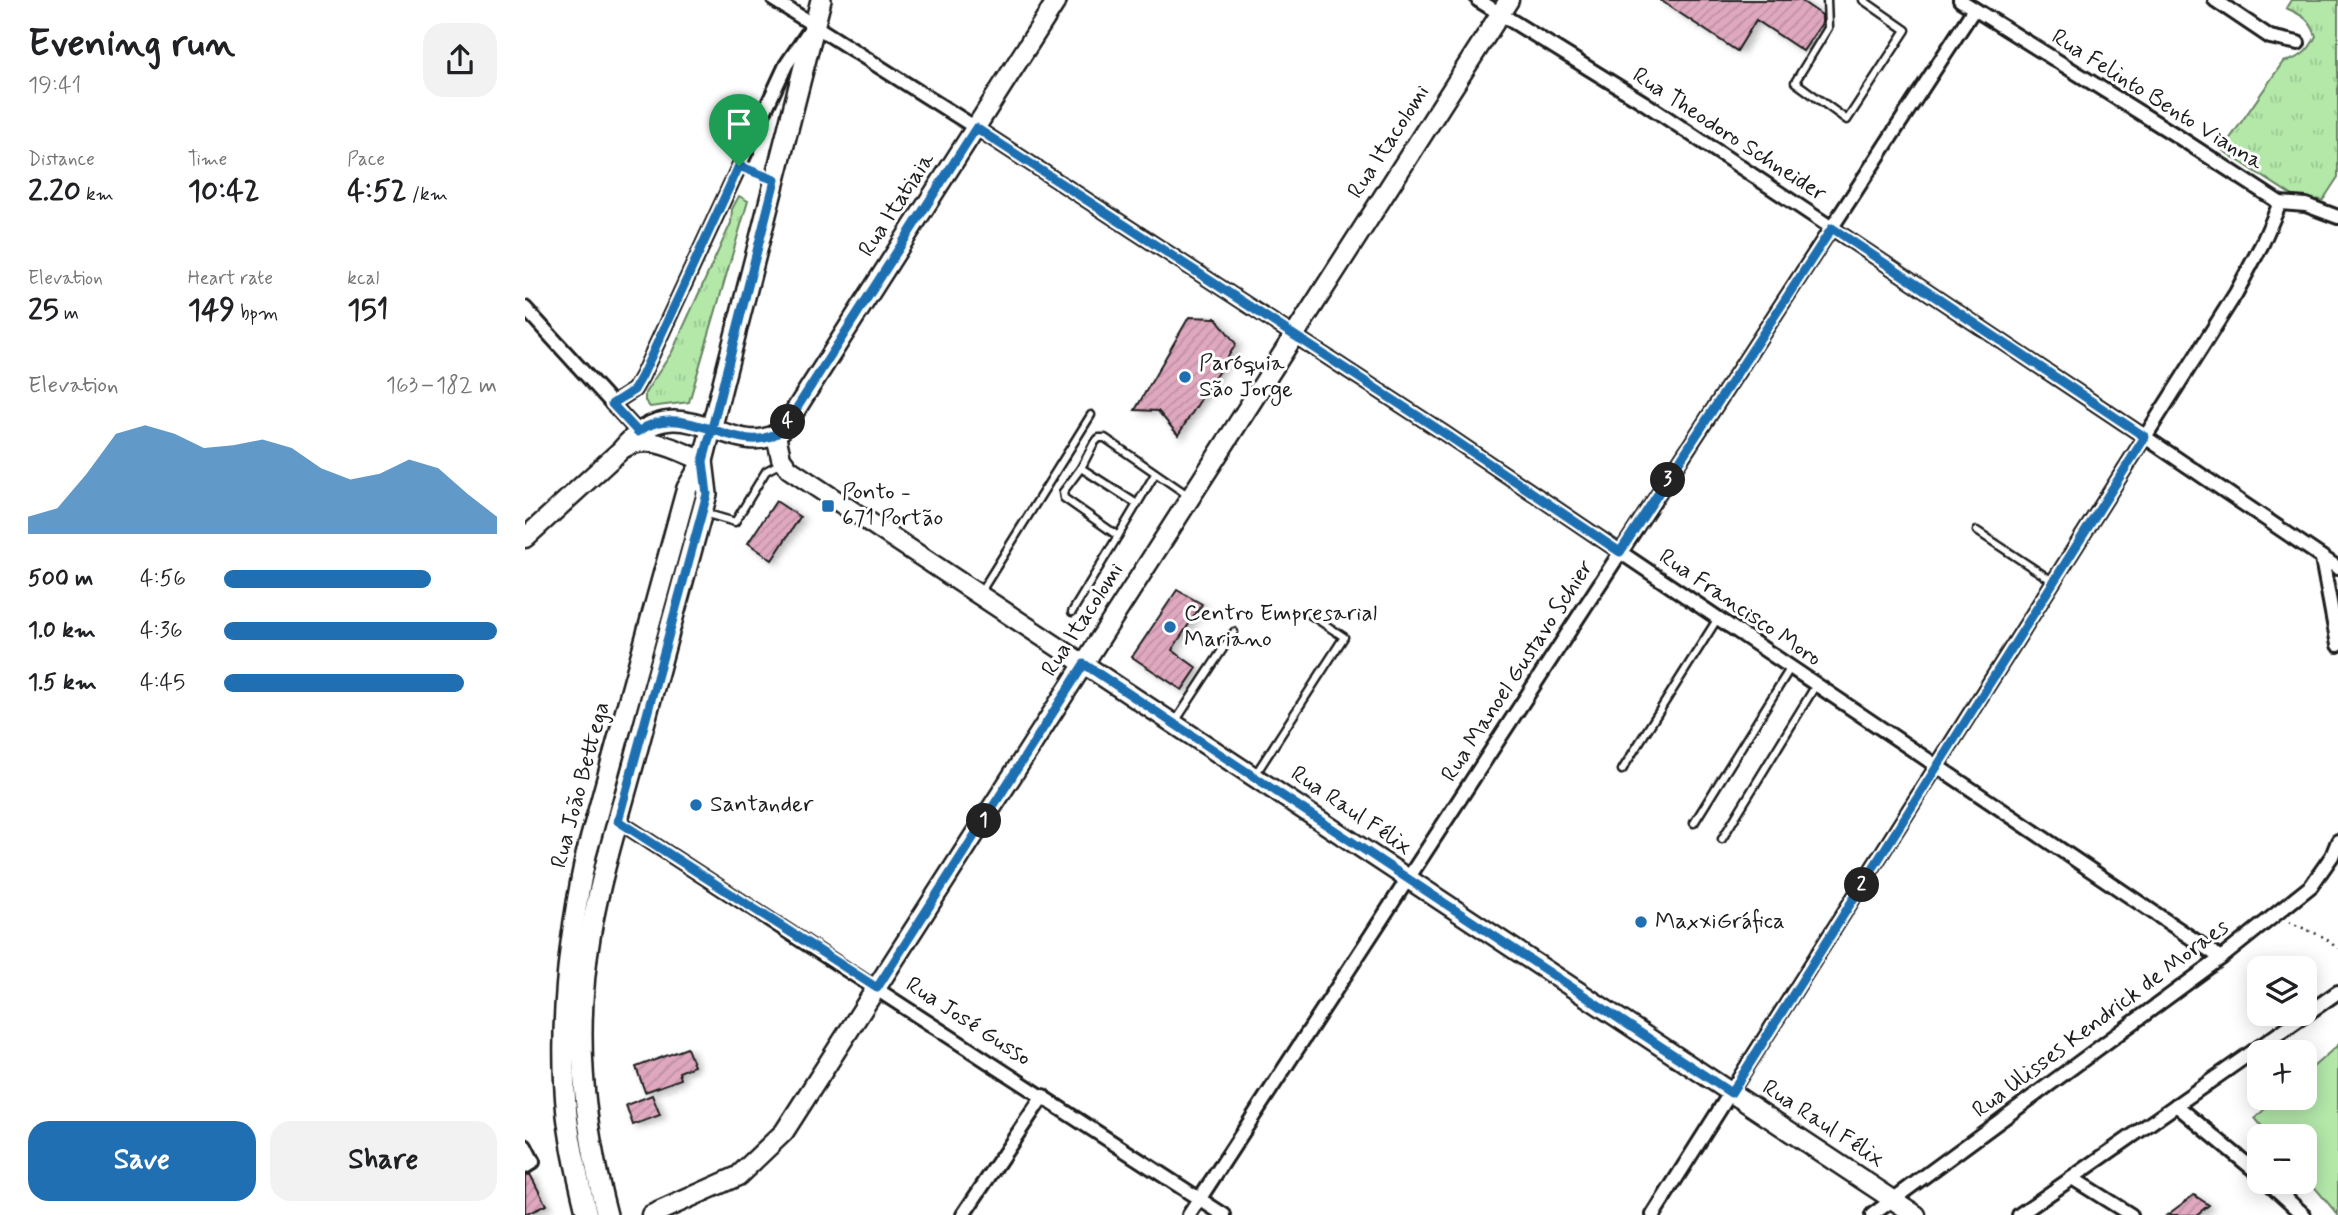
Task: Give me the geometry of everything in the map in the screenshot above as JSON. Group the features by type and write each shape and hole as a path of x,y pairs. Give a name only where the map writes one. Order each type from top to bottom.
{"main road":[{"name":"Rua João Bettega","path":"587,1215 567,1116 563,1030 576,904 586,855 687,488 703,461 712,428 821,0"},
{"name":"Rua Itatiaia","path":"776,435 784,428 1057,0"},
{"name":"Rua Itacolomi","path":"651,1215 738,1176 784,1132 1504,7"},
{"path":"525,538 638,432 657,423 685,421 753,441 776,435 781,458 789,469"},
{"path":"621,450 635,443 651,442 703,461"},
{"name":"Rua João Bettega","path":"607,1215 583,1097 582,1018 585,970 591,932 618,821 707,494 703,461"},
{"name":"Rua Raul Félix","path":"789,469 1916,1215"},
{"path":"580,1187 596,1215"}],"street":[{"name":"Rua Francisco Moro","path":"774,0 1294,335 2221,958"},
{"name":"Rua Theodoro Schneider","path":"1478,0 1504,7 2338,568"},
{"name":"Rua Felinto Bento Vianna","path":"1960,0 2280,203 2306,205 2338,216"},
{"path":"2215,0 2270,37 2298,43"},
{"name":"Rua Manoel Gustavo Schier","path":"1189,1215 1974,9"},
{"name":"Rua João Bettega","path":"612,404 634,390 642,376 786,65 813,25"},
{"path":"1654,1215 2252,266 2280,203"},
{"path":"525,308 638,432"},
{"path":"2322,559 2338,645"},
{"name":"Rua José Gusso","path":"618,821 1224,1215"},
{"name":"Rua Ulisses Kendrick de Moraes","path":"1872,1215 2221,958 2311,886 2332,856 2338,841"},
{"path":"2019,1215 2338,992"},
{"path":"963,1215 1042,1096"},
{"path":"2176,1105 2247,1164"},
{"path":"525,1146 529,1164"},
{"path":"2072,1178 2131,1215"},
{"path":"2281,1194 2304,1215"}],"lane":[{"path":"1827,0 1828,28 1795,82 1847,120 1906,30 1863,0"},
{"path":"979,594 1091,415"},
{"path":"1118,536 1064,498 1063,492 1099,438 1105,438 1191,497"},
{"path":"702,512 735,522 766,471 777,465 789,469"},
{"path":"1081,468 1137,504"},
{"path":"1072,612 1154,474"},
{"path":"1977,531 2054,582"},
{"path":"1254,777 1344,637 1306,612"},
{"path":"1622,770 1718,618"},
{"path":"1174,723 1234,632"},
{"path":"1694,823 1791,667"},
{"path":"1722,839 1816,685"}],"path":[{"path":"2273,914 2324,937 2338,949"}],"green space":[{"path":"2291,0 2338,0 2338,177 2323,200 2296,198 2222,150 2283,62 2303,54 2316,36 2305,18 2286,8"},
{"path":"739,196 748,201 689,402 650,407 645,401 645,393 672,352 731,223 732,209"},
{"path":"2338,1045 2338,1215 2317,1190 2317,1124 2260,1124 2255,1118 2264,1110 2317,1110 2317,1063"}],"building":[{"path":"1660,0 1800,0 1822,15 1822,23 1803,51 1756,20 1737,51"},
{"name":"Paróquia São Jorge","path":"1189,317 1216,318 1236,344 1178,435 1158,411 1135,410"},
{"path":"776,501 800,517 772,560 748,543"},
{"name":"Centro Empresarial Mariano","path":"1177,590 1202,604 1172,650 1197,668 1182,690 1132,657"},
{"path":"687,1048 694,1066 679,1072 681,1079 645,1092 636,1067"},
{"path":"652,1095 660,1115 633,1125 626,1105"},
{"path":"530,1174 546,1205 525,1215 525,1176"},
{"path":"2194,1195 2209,1205 2196,1215 2167,1215"}],"place":[{"name":"Paróquia São Jorge","path":"1185,377"},
{"name":"Ponto - 671 Portão","path":"828,506"},
{"name":"Centro Empresarial Mariano","path":"1170,627"},
{"name":"Santander","path":"696,805"},
{"name":"MaxxiGráfica","path":"1641,922"}],"route":[{"path":"739,166 642,376 634,390 612,404 638,432 657,423 685,421 712,428 753,441 769,439 784,428 976,128 1444,433 1620,552 1832,228 2145,437 1731,1093 1084,664 877,988 618,821 707,494 703,461 712,428 775,180 739,166"}]}
